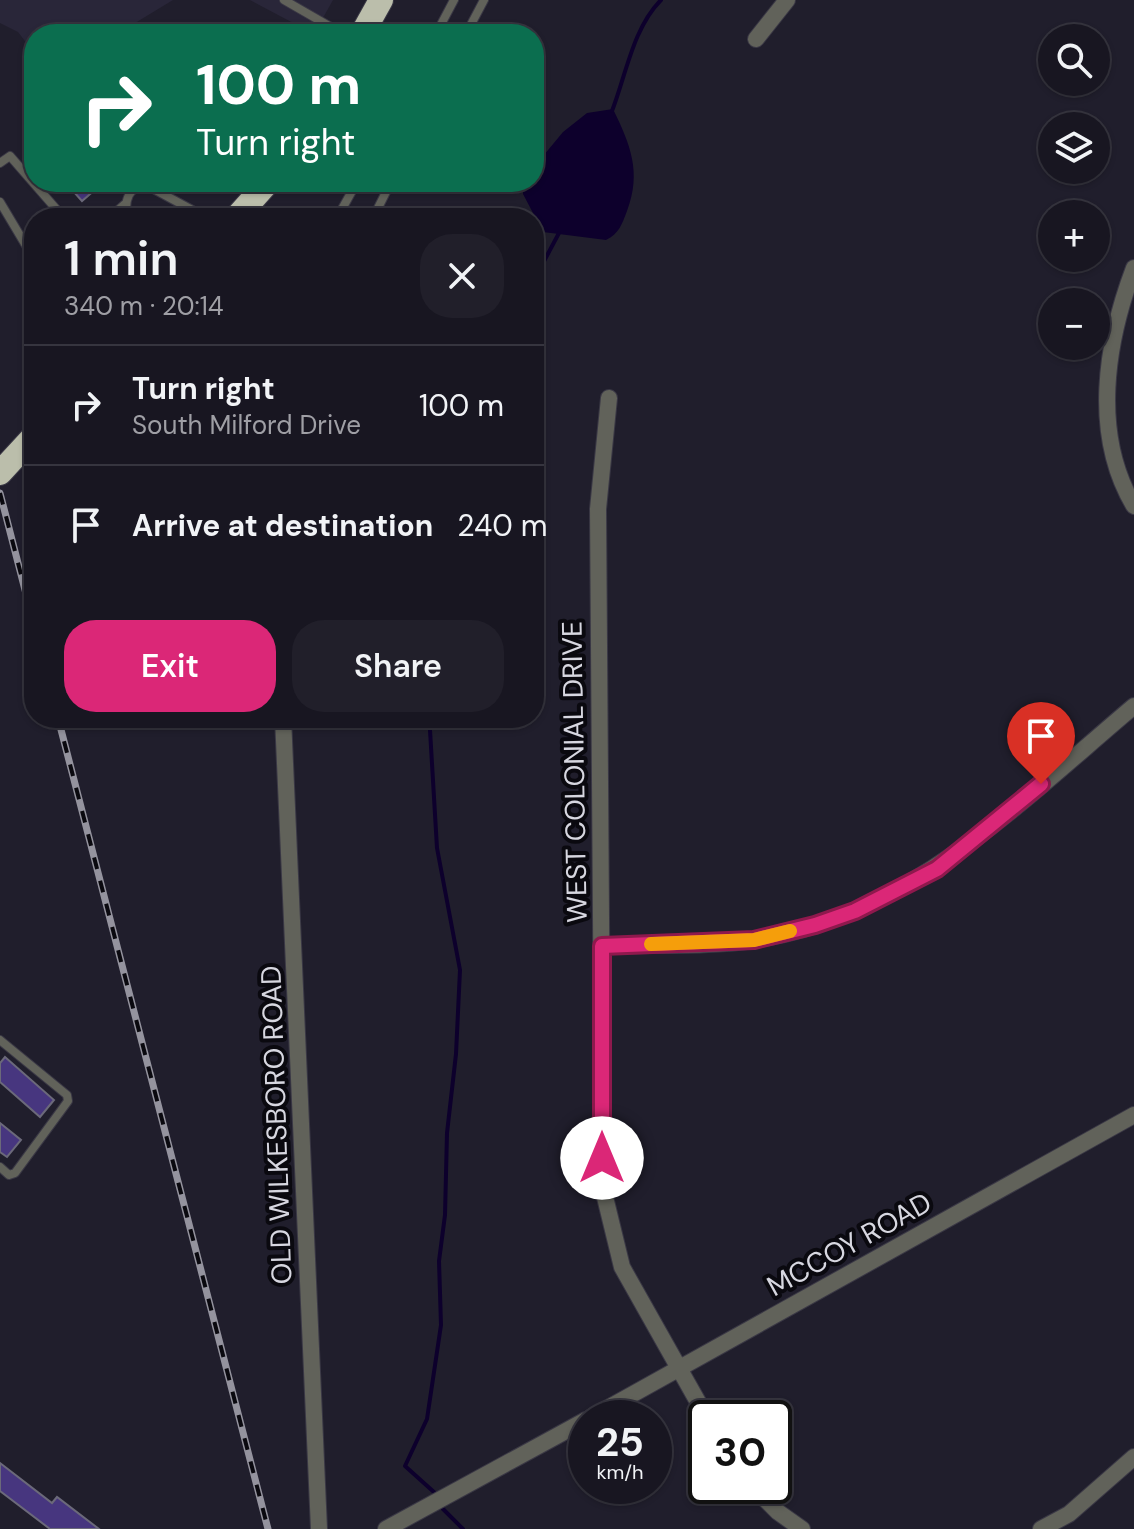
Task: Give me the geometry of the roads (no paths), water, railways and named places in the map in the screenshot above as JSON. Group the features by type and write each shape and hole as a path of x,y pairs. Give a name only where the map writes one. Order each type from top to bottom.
{"highway":[{"path":"368,24 381,0"},
{"path":"245,208 259,192"},
{"path":"0,473 24,448"}],"street":[{"path":"756,39 787,0"},
{"path":"1134,268 1114,335 1107,386 1108,422 1125,491 1134,506"},
{"name":"WEST COLONIAL DRIVE","path":"609,398 598,509 603,1189 622,1267 696,1400"},
{"path":"602,946 754,940 815,925 855,911 937,869 1134,706"},
{"name":"OLD WILKESBORO ROAD","path":"283,728 319,1529"},
{"name":"MCCOY ROAD","path":"623,1400 1134,1115"},
{"name":"MCCOY ROAD","path":"386,1529 568,1430"},
{"path":"1041,1529 1069,1514 1134,1457"},
{"path":"770,1504 802,1529"}],"lane":[{"path":"441,24 454,0"},
{"path":"471,24 484,0"},
{"path":"289,1 327,24"},
{"path":"0,163 10,156 24,172"},
{"path":"41,192 55,208"},
{"path":"126,208 131,192"},
{"path":"161,192 189,208"},
{"path":"0,202 24,242"},
{"path":"120,208 125,204"},
{"path":"0,1040 67,1095 68,1101 15,1173 9,1175 0,1167"}],"waterway":[{"path":"612,111 637,38 651,11 661,0"},
{"path":"544,261 559,233"},
{"path":"430,728 437,848 460,970 456,1054 447,1133 445,1215 439,1261 441,1325 427,1419 405,1466 435,1493"},
{"path":"443,1509 463,1529"}],"railway":[{"path":"0,493 24,586"},
{"path":"61,728 268,1529"}]}
